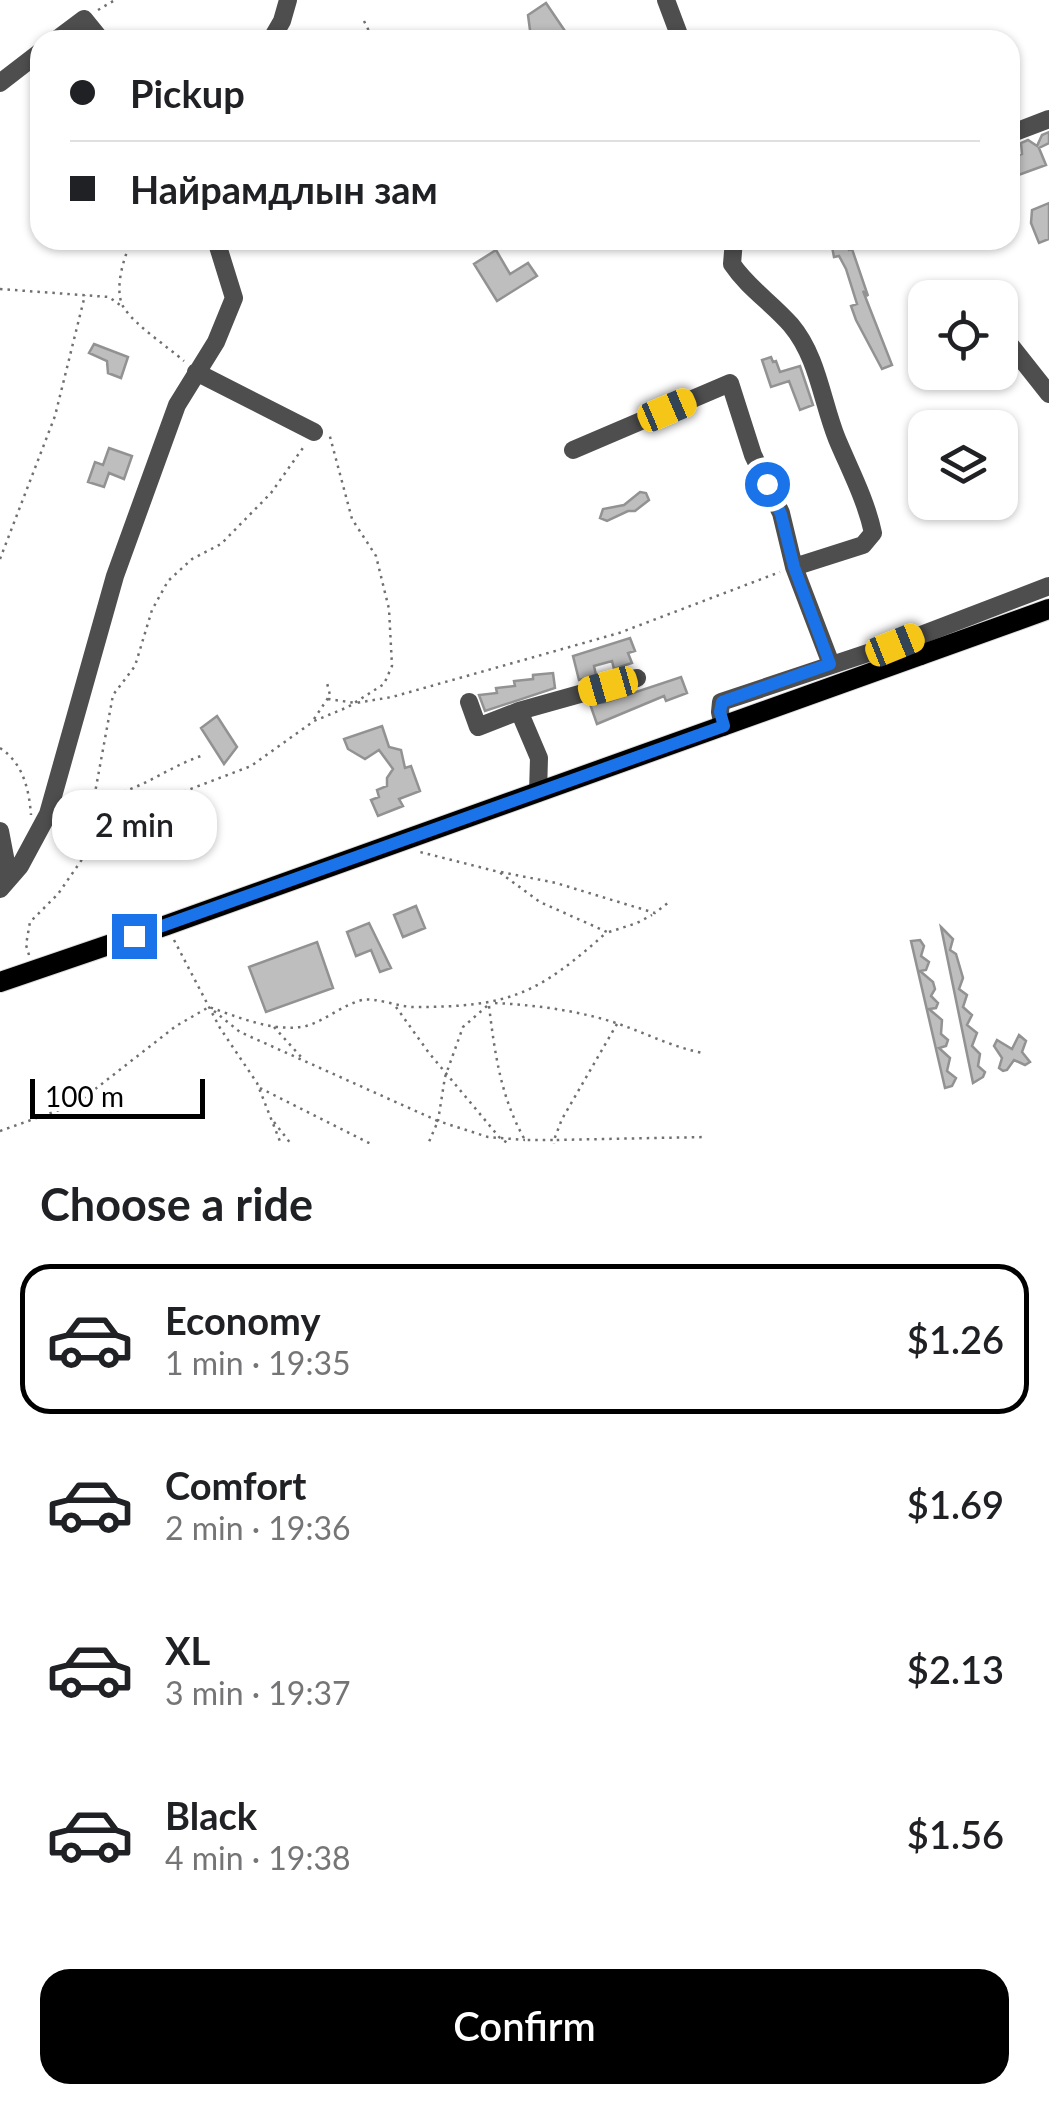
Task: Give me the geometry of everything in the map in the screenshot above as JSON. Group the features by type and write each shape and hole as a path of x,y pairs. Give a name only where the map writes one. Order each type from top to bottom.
{"main road":[{"path":"0,982 724,726 919,646 1049,609"}],"street":[{"path":"277,30 288,0"},
{"path":"666,0 677,30"},
{"path":"69,30 84,18 93,30"},
{"path":"0,83 30,60"},
{"path":"1020,130 1049,119"},
{"path":"5,884 48,814 115,576 178,405 216,342 234,298 219,250"},
{"path":"733,250 732,264 742,279 790,325 809,354 873,533 863,546 794,567"},
{"path":"1018,355 1049,394"},
{"path":"196,372 322,433"},
{"path":"573,450 730,383 753,454 781,514 794,567 830,664"},
{"path":"724,726 722,702 830,664 919,646 1049,586"},
{"path":"469,702 478,726 519,710 637,678"},
{"path":"519,710 539,758 538,792"},
{"path":"0,831 5,884"}],"path":[{"path":"84,18 115,0"},
{"path":"364,21 369,30"},
{"path":"123,307 120,288 127,250"},
{"path":"110,297 120,288"},
{"path":"0,289 110,297 196,372"},
{"path":"0,559 55,416 84,295"},
{"path":"92,820 131,801 160,801 252,766 314,721 384,684 392,666 389,609 376,556 352,519 322,433"},
{"path":"34,970 26,945 30,922 58,894 83,858 112,695 135,666 152,610 168,581 192,559 221,544 322,433"},
{"path":"328,699 356,702 392,697 619,633 794,567"},
{"path":"314,721 330,695 327,683"},
{"path":"0,748 20,768 29,790 34,841"},
{"path":"104,814 115,794 138,788 180,762 204,755"},
{"path":"410,838 421,853 556,882 655,913"},
{"path":"499,872 540,902 607,932"},
{"path":"428,1144 463,1027 491,1004 534,988 572,964 607,932 638,923 669,902"},
{"path":"167,925 209,1008 258,1088 281,1144"},
{"path":"258,1023 306,1026 364,999 395,1006 491,1004 548,1008 618,1024 673,1047 703,1053"},
{"path":"491,1004 495,1060 508,1110 525,1140"},
{"path":"395,1006 429,1053 509,1144"},
{"path":"209,1008 240,1032 438,1121 500,1138 554,1142 706,1137"},
{"path":"0,1132 76,1104 176,1026 209,1008 273,1026 304,1060"},
{"path":"554,1142 562,1119 618,1024"},
{"path":"258,1088 371,1144"},
{"path":"270,1117 290,1144"}],"building":[{"path":"546,3 564,30 530,30 528,15"},
{"path":"1049,132 1049,143 1039,148 1046,165 1020,174 1021,143 1028,140 1037,146 1042,135"},
{"path":"1049,203 1049,239 1039,243 1031,223 1032,210"},
{"path":"496,250 510,274 528,263 537,276 497,301 474,264"},
{"path":"833,250 852,250 868,296 863,291 892,365 882,369 856,320 851,306 857,304 846,269 839,256 834,257"},
{"path":"94,344 128,357 121,378 108,373 107,361 89,353"},
{"path":"771,357 780,372 800,366 813,405 800,410 789,381 771,387 762,360"},
{"path":"109,448 132,456 124,479 109,473 104,487 88,482 95,462 103,465"},
{"path":"640,492 646,493 649,500 635,511 607,521 600,518 603,509 624,505"},
{"path":"630,638 635,651 628,653 632,663 614,669 612,661 594,666 596,675 579,680 573,656"},
{"path":"553,673 555,688 485,711 479,695 497,693 496,688 515,686 514,681 533,679 533,675"},
{"path":"681,677 687,693 666,701 664,696 597,724 590,704"},
{"path":"217,716 237,747 224,764 201,728"},
{"path":"382,726 389,747 401,750 405,768 411,766 420,791 399,799 403,806 378,816 371,800 379,797 377,790 387,786 393,769 379,750 365,759 348,749 344,739"},
{"path":"416,906 425,928 403,937 394,915"},
{"path":"369,923 391,968 380,972 371,950 356,956 347,932"},
{"path":"941,927 953,939 950,950 956,954 963,978 959,989 967,995 963,1007 972,1015 967,1025 977,1033 972,1046 980,1054 978,1066 985,1072 973,1083"},
{"path":"920,940 924,946 921,956 929,962 926,970 920,971 933,982 931,996 938,1003 936,1008 929,1009 942,1020 941,1034 948,1040 946,1046 939,1048 950,1058 947,1071 956,1078 952,1086 945,1088 911,941"},
{"path":"317,942 333,988 266,1012 249,967"},
{"path":"1019,1035 1026,1041 1022,1052 1030,1062 1025,1065 1014,1060 1003,1071 999,1068 1002,1058 994,1046 997,1040 1012,1049"}],"route":[{"path":"134,936 724,726 722,702 830,664 794,567 781,514 767,484"}]}
